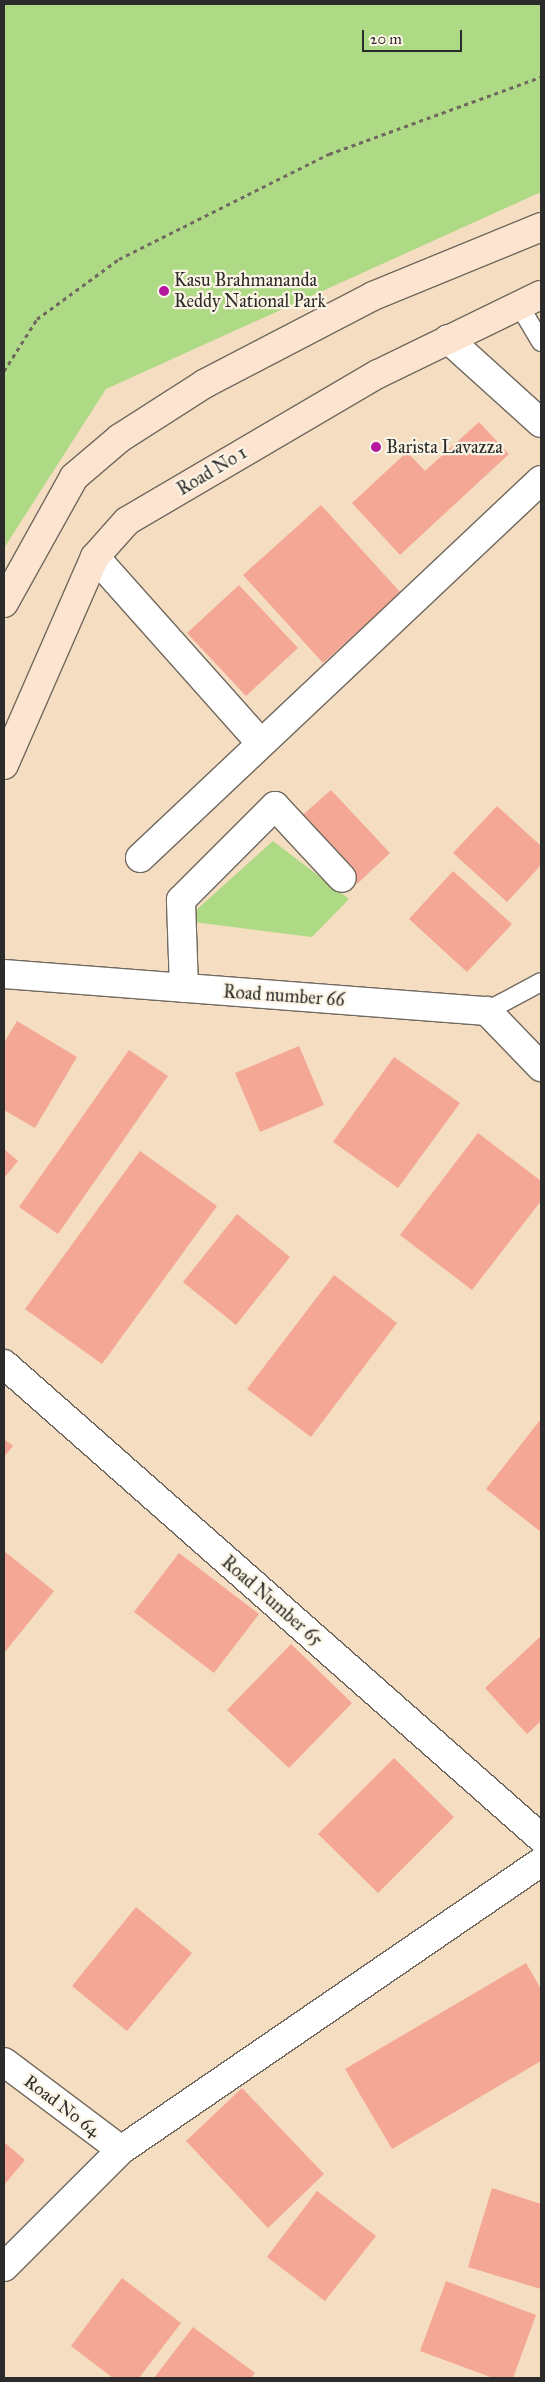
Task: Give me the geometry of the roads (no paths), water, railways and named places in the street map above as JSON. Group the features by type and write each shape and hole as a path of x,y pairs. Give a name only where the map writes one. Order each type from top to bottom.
{"main road":[{"path":"4,603 74,476 120,438 204,384 373,296 541,227"},
{"name":"Road No 1","path":"4,764 95,557 127,522 378,374 530,300"}],"street":[{"path":"448,339 541,423"},
{"path":"140,858 541,480"},
{"path":"95,557 261,743"},
{"path":"184,988 181,900 275,806 342,878"},
{"name":"Road number 66","path":"4,974 487,1011"},
{"path":"487,1011 541,1067"},
{"name":"Road Number 65","path":"4,1364 541,1838"},
{"path":"4,2267 121,2150 541,1862"},
{"name":"Road No 64","path":"4,2062 121,2150"}],"lane":[{"path":"530,300 541,342"},
{"path":"487,1011 541,982"}],"place":[{"name":"Kasu Brahmananda Reddy National Park","path":"164,291"},
{"name":"Barista Lavazza","path":"376,447"}]}
